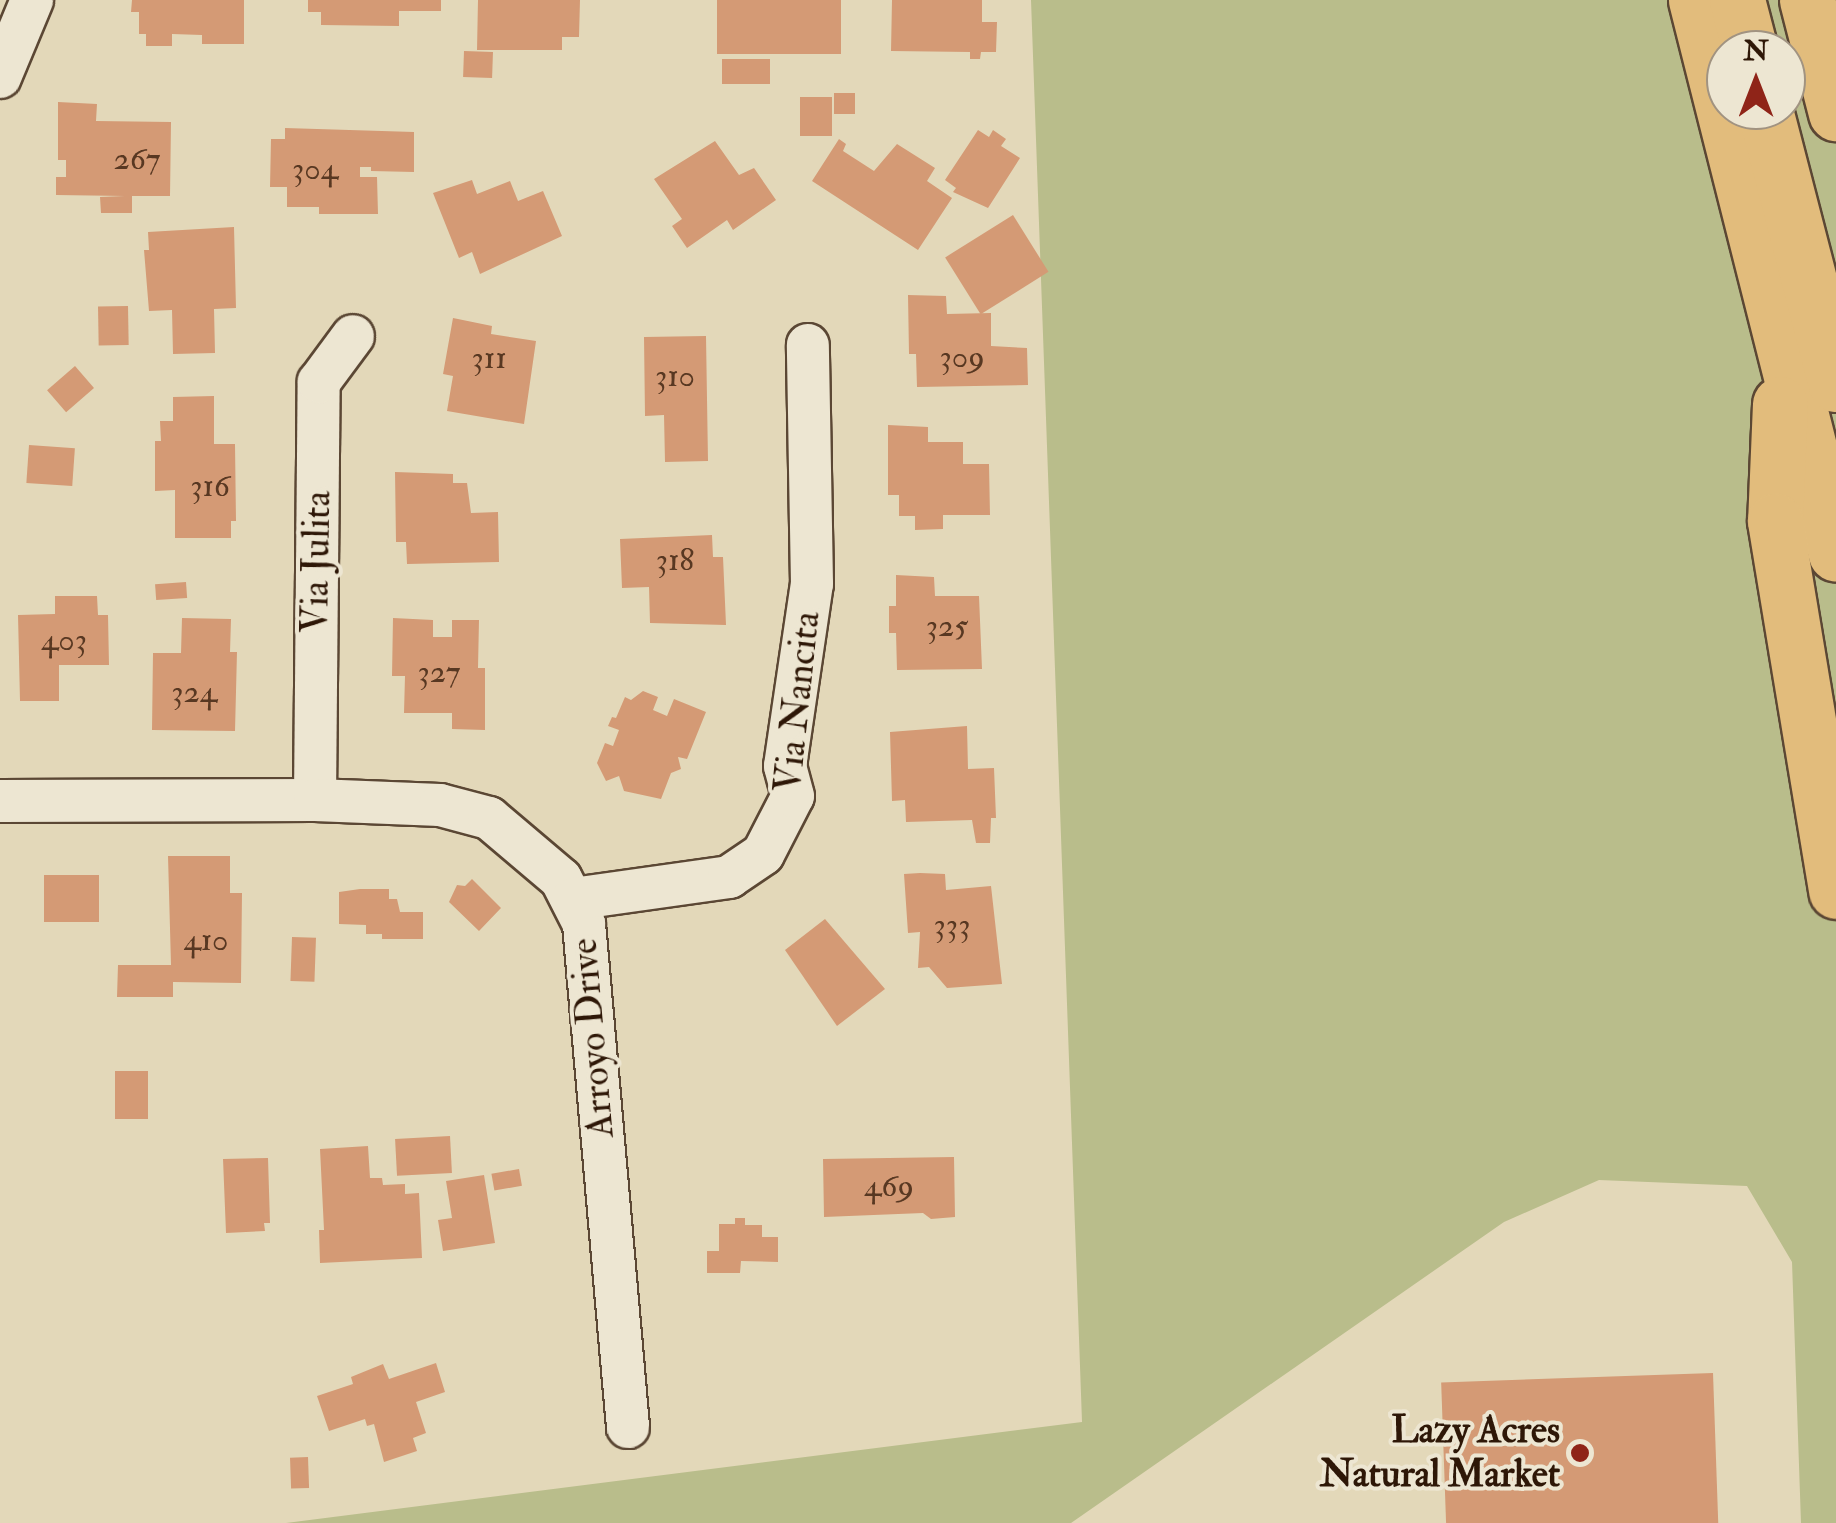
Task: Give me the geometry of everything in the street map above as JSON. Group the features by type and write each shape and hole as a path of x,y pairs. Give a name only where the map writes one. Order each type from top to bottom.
{"highway":[{"path":"1696,0 1836,554"},
{"path":"1737,0 1745,30"},
{"path":"1808,0 1836,114"},
{"path":"1771,130 1836,384"},
{"path":"1782,341 1775,521 1836,891"}],"street":[{"path":"0,78 32,0"},
{"name":"Via Julita","path":"314,800 319,382 353,336"},
{"name":"Via Nancita","path":"573,899 728,877 763,854 793,796 785,766 812,584 808,345"},
{"name":"Arroyo Drive","path":"0,801 314,800 440,805 489,818 561,879 584,924 628,1427"}],"green space":[{"path":"1031,0 1836,0 1836,1523 1801,1523 1792,1262 1747,1186 1599,1180 1504,1222 1071,1523 286,1523 1082,1422"}],"building":[{"path":"132,0 244,0 244,44 202,44 202,35 172,34 172,46 146,46 146,34 139,34 139,12 131,12"},
{"path":"308,0 441,0 441,11 399,11 399,26 321,25 321,12 308,12"},
{"path":"478,0 580,0 579,37 562,37 562,50 477,50"},
{"path":"717,0 841,0 841,54 717,54"},
{"path":"892,0 982,0 982,22 997,22 996,52 981,52 980,59 970,59 970,52 891,51"},
{"path":"464,51 493,52 492,78 463,77"},
{"path":"722,59 770,59 770,84 722,84"},
{"path":"834,93 855,93 855,114 834,114"},
{"path":"800,97 832,97 832,136 800,136"},
{"path":"58,102 97,104 96,121 171,122 170,196 132,196 132,213 101,213 100,197 125,196 56,195 56,177 66,177 66,160 58,160"},
{"path":"285,128 414,132 414,172 360,167 360,177 377,177 378,214 319,214 319,207 287,207 287,187 270,187 271,139 285,139"},
{"path":"978,130 989,137 993,130 1006,139 1001,146 1020,158 988,208 953,192 956,188 945,180"},
{"path":"839,139 846,144 843,151 874,171 897,144 935,168 927,181 952,198 918,250 812,181"},
{"path":"715,141 739,175 754,168 776,200 733,230 727,220 687,248 672,226 682,219 654,179"},
{"path":"472,180 477,194 510,181 518,201 543,191 562,236 480,274 472,252 459,258 433,193"},
{"path":"1013,215 1049,272 981,314 945,257"},
{"path":"234,227 236,308 214,309 215,353 173,354 172,310 149,311 144,250 149,250 148,232"},
{"path":"908,295 946,296 947,314 991,313 991,346 1027,348 1028,385 917,387 916,354 909,354"},
{"path":"128,306 129,345 99,346 98,307"},
{"path":"453,318 492,326 491,334 536,341 524,424 447,411 453,376 443,374"},
{"path":"706,336 708,461 665,462 664,415 645,416 644,337"},
{"path":"75,366 94,388 66,412 47,390"},
{"path":"214,396 214,444 235,444 236,521 231,521 231,538 175,538 175,490 155,491 155,441 161,441 160,421 173,421 173,397"},
{"path":"888,425 928,427 928,442 963,442 963,464 989,464 990,515 943,515 943,529 915,530 915,516 899,516 899,495 888,495"},
{"path":"29,445 75,448 72,486 26,483"},
{"path":"395,472 453,474 453,483 467,483 471,513 498,512 499,562 407,564 406,542 396,542"},
{"path":"712,535 713,557 723,557 726,625 650,623 649,587 622,588 620,539"},
{"path":"896,575 934,577 935,596 979,596 982,669 897,670 896,633 889,633 889,606 896,606"},
{"path":"186,582 187,598 156,600 155,584"},
{"path":"55,596 97,596 98,615 108,615 109,665 59,665 59,701 20,701 18,615 55,614"},
{"path":"182,618 231,619 230,652 237,652 235,731 152,730 153,653 181,653"},
{"path":"393,618 433,620 433,637 452,637 452,620 479,620 478,668 485,668 485,730 452,729 452,713 404,713 405,676 392,676"},
{"path":"643,691 658,697 653,710 667,716 674,699 706,712 687,759 678,757 681,769 671,773 661,799 624,791 619,776 606,781 597,763 605,743 613,746 619,730 608,726 612,717 616,718 625,697 631,700"},
{"path":"967,726 968,769 994,768 996,818 991,818 990,843 976,843 972,820 906,822 905,800 892,801 890,732"},
{"path":"168,856 230,856 230,893 242,893 241,983 173,982 173,997 117,997 118,965 171,965"},
{"path":"904,874 945,874 946,890 991,886 1002,984 947,988 929,967 918,968 920,932 908,933"},
{"path":"44,875 99,875 99,922 44,922"},
{"path":"472,879 501,908 479,931 449,902 457,885 465,886"},
{"path":"389,889 389,899 397,899 400,912 423,912 423,939 382,939 382,934 366,934 366,925 339,924 339,892"},
{"path":"825,919 885,989 837,1026 785,950"},
{"path":"292,937 316,938 314,982 290,981"},
{"path":"115,1071 148,1071 148,1119 115,1119"},
{"path":"450,1136 452,1173 397,1176 395,1139"},
{"path":"368,1146 370,1178 382,1178 383,1185 405,1184 405,1194 419,1193 422,1258 320,1263 319,1230 324,1230 320,1149"},
{"path":"954,1157 955,1217 931,1219 923,1213 824,1217 823,1159"},
{"path":"268,1158 270,1223 264,1223 265,1231 226,1233 223,1159"},
{"path":"519,1169 522,1186 494,1191 491,1174"},
{"path":"484,1175 495,1243 443,1251 438,1220 452,1218 446,1181"},
{"path":"735,1218 745,1218 745,1225 762,1225 762,1237 778,1237 778,1262 741,1261 740,1273 707,1273 707,1251 719,1251 719,1224 735,1224"},
{"path":"436,1363 445,1392 416,1402 426,1433 413,1438 417,1451 384,1462 374,1424 367,1426 365,1419 329,1431 317,1396 353,1384 351,1377 383,1364 389,1379"},
{"name":"Lazy Acres Natural Market","path":"1713,1373 1718,1523 1446,1523 1441,1382"},
{"path":"308,1457 309,1488 291,1489 290,1458"}],"place":[{"name":"Lazy Acres Natural Market","path":"1580,1453"}]}
